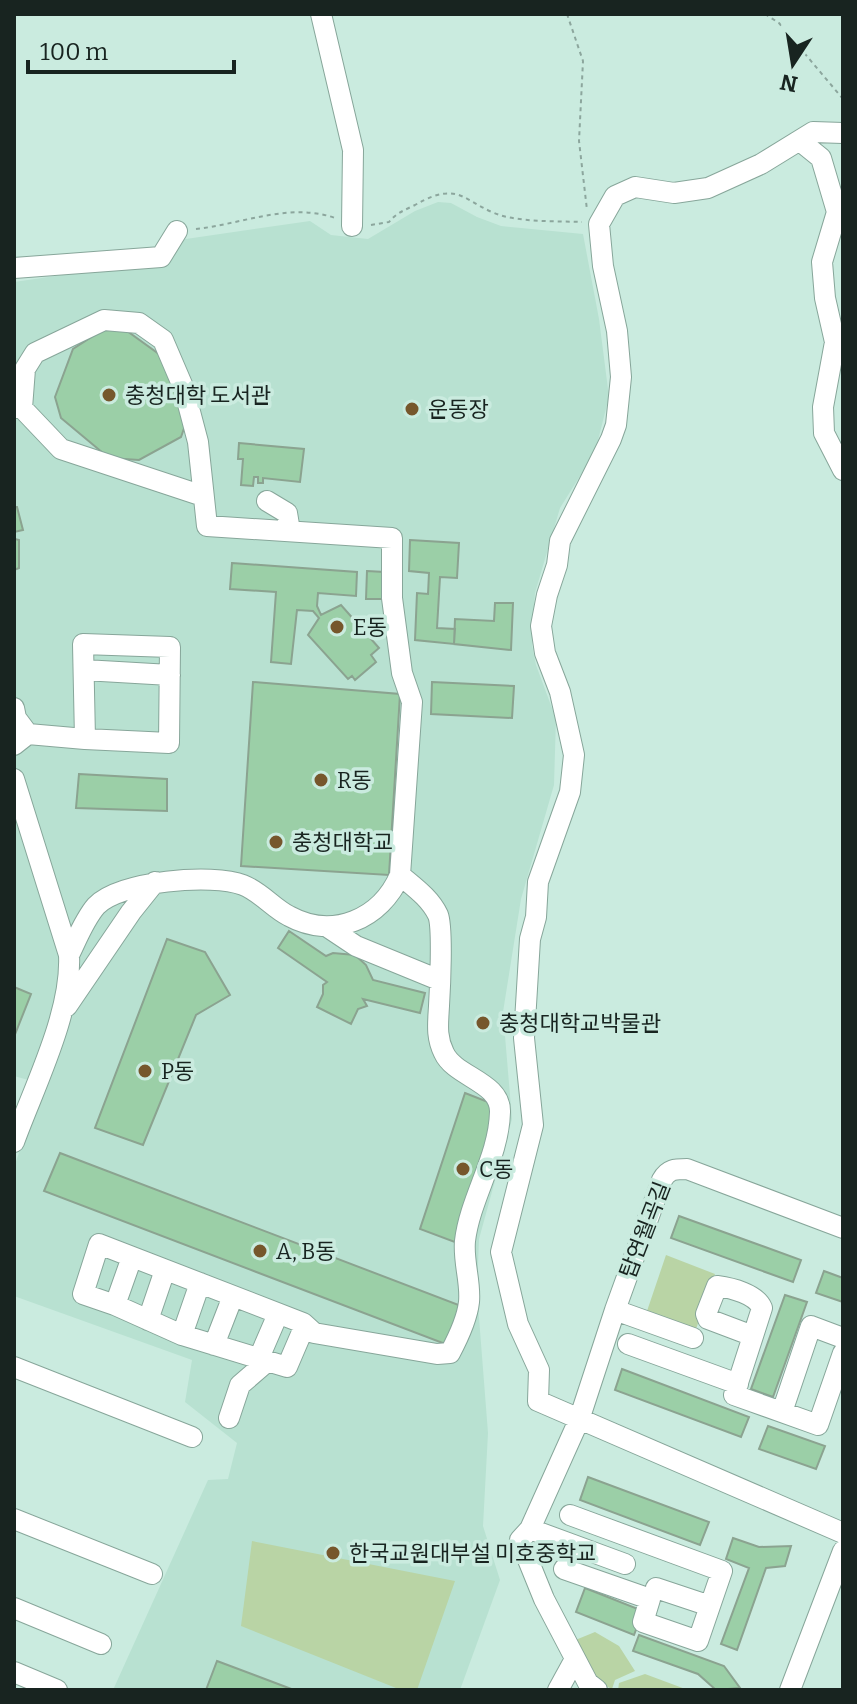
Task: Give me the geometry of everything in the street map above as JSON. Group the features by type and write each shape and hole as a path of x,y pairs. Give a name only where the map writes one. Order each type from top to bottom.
{"street":[{"path":"321,14 353,150 352,226"},
{"path":"843,133 813,132 741,175 708,188 674,193 635,187 625,190 615,196 594,223 617,331 621,394 611,439 560,541 541,626 545,653 571,730 574,755 570,792 538,882 536,917 530,939 524,1038 533,1125 501,1252 518,1324 539,1370 538,1401 843,1533"},
{"path":"800,141 821,158 837,212 822,262 825,298 835,342 823,407 824,433 843,470"},
{"path":"14,268 161,257 177,231"},
{"path":"62,1012 128,900 155,882 177,879 240,883 289,917 329,928 346,925 368,915 393,891 400,875 412,702 402,673 392,598 392,538 207,526 198,442 184,389 163,340 139,323 104,320 35,353 25,369 18,408 61,449 203,496"},
{"path":"267,501 287,513 290,531"},
{"path":"14,708 21,740 169,743 170,647 83,644 85,739"},
{"path":"14,779 69,955 70,973 62,1012 14,1142"},
{"path":"305,1325 287,1367 182,1335 83,1294 99,1244 305,1325 314,1333 437,1354 450,1353 469,1301 465,1238 491,1156 501,1110 496,1097 481,1083 455,1069 445,1055 437,1033 439,917 422,893 400,875"},
{"path":"69,955 96,906 108,897 128,900"},
{"path":"329,928 356,946 439,980"},
{"name":"탑연월곡길","path":"530,1529 579,1420 615,1310 666,1173 674,1169 687,1169 843,1228"},
{"path":"115,1305 132,1257"},
{"path":"148,1320 165,1270"},
{"path":"182,1335 200,1283"},
{"path":"214,1345 233,1296"},
{"path":"615,1310 693,1338"},
{"path":"229,1418 240,1385 262,1366 259,1358 278,1314"},
{"path":"782,1412 811,1326 843,1338"},
{"path":"659,1355 669,1329"},
{"path":"753,1336 734,1395 818,1425 843,1353"},
{"path":"628,1344 738,1384"},
{"path":"14,1367 192,1437"},
{"path":"564,1569 650,1599 643,1622 698,1641 722,1571 570,1515"},
{"path":"14,1519 152,1574"},
{"path":"597,1690 588,1683 544,1599 520,1540 530,1529 625,1564"},
{"path":"594,1580 612,1530"},
{"path":"790,1690 843,1551"},
{"path":"656,1588 710,1606"},
{"path":"14,1608 101,1644"},
{"path":"558,1690 575,1659"},
{"path":"14,1672 57,1690"}],"path":[{"path":"177,231 306,211 322,213 352,226 378,226 425,199 449,192 506,216 594,223 579,141 583,61 567,14"},
{"path":"765,14 779,23 843,99"}],"shaded area":[{"name":"충청대학교","path":"438,202 451,203 501,226 583,234 599,319 609,397 595,452 560,508 535,593 532,645 556,719 554,785 521,899 503,1012 512,1119 479,1239 477,1292 488,1433 483,1526 500,1580 460,1690 113,1690 208,1480 228,1479 237,1443 185,1402 192,1360 14,1296 14,1167 43,1084 14,1076 14,282 97,270 179,240 310,221 331,235 368,239 415,211"},
{"path":"666,1255 715,1274 695,1332 646,1314"},
{"path":"252,1541 455,1581 417,1690 401,1690 241,1626"},
{"path":"595,1632 619,1646 635,1671 615,1680 612,1689 597,1682 573,1641"},
{"path":"645,1674 688,1690 618,1690 619,1683"}],"building":[{"path":"104,329 127,331 174,365 190,411 181,437 139,460 109,458 61,418 55,397 73,349"},
{"path":"239,443 304,449 300,482 263,478 263,483 258,483 258,477 254,477 253,486 241,485 243,459 238,459"},
{"path":"14,507 17,507 23,530 14,532"},
{"path":"14,532 15,539 19,540 19,568 14,570"},
{"path":"410,540 459,543 457,578 440,577 437,628 455,629 454,644 415,640 417,593 428,594 429,573 409,571"},
{"name":"E동","path":"232,563 357,572 356,596 318,593 317,606 321,615 341,605 379,648 371,655 376,662 355,680 352,676 348,679 308,635 319,618 313,611 297,610 291,664 271,662 276,592 230,589"},
{"path":"367,571 384,572 382,599 366,599"},
{"path":"495,603 513,603 511,650 454,644 455,619 494,621"},
{"name":"R동","path":"253,682 400,694 389,875 241,866"},
{"path":"432,682 514,686 512,718 431,714"},
{"path":"79,774 167,779 167,811 76,808"},
{"path":"289,931 326,956 333,953 355,955 366,965 373,980 425,993 420,1013 363,999 367,1006 358,1009 351,1024 317,1007 323,985 327,982 278,948"},
{"name":"P동","path":"167,939 205,952 230,995 196,1015 143,1145 95,1128"},
{"path":"14,987 31,994 14,1037"},
{"name":"C동","path":"465,1093 506,1109 460,1244 420,1229"},
{"name":"A, B동","path":"60,1153 477,1312 461,1350 44,1191"},
{"path":"679,1216 801,1260 793,1282 671,1238"},
{"path":"824,1271 843,1278 843,1302 816,1293"},
{"path":"785,1295 807,1302 773,1397 751,1389"},
{"path":"622,1369 749,1417 741,1437 615,1390"},
{"path":"768,1426 825,1446 816,1469 759,1449"},
{"path":"588,1477 709,1522 700,1545 580,1500"},
{"path":"733,1538 759,1547 791,1546 785,1566 766,1568 737,1650 721,1644 749,1568 726,1559"},
{"path":"585,1588 643,1611 634,1635 576,1612"},
{"path":"639,1635 724,1666 740,1688 716,1690 698,1674 633,1651"},
{"path":"217,1661 294,1690 206,1690"}],"place":[{"name":"충청대학 도서관","path":"109,395"},
{"name":"운동장","path":"412,409"},
{"name":"E동","path":"337,627"},
{"name":"R동","path":"321,780"},
{"name":"충청대학교","path":"276,842"},
{"name":"충청대학교박물관","path":"483,1023"},
{"name":"P동","path":"145,1071"},
{"name":"C동","path":"463,1169"},
{"name":"A, B동","path":"260,1251"},
{"name":"한국교원대부설 미호중학교","path":"333,1553"}]}
